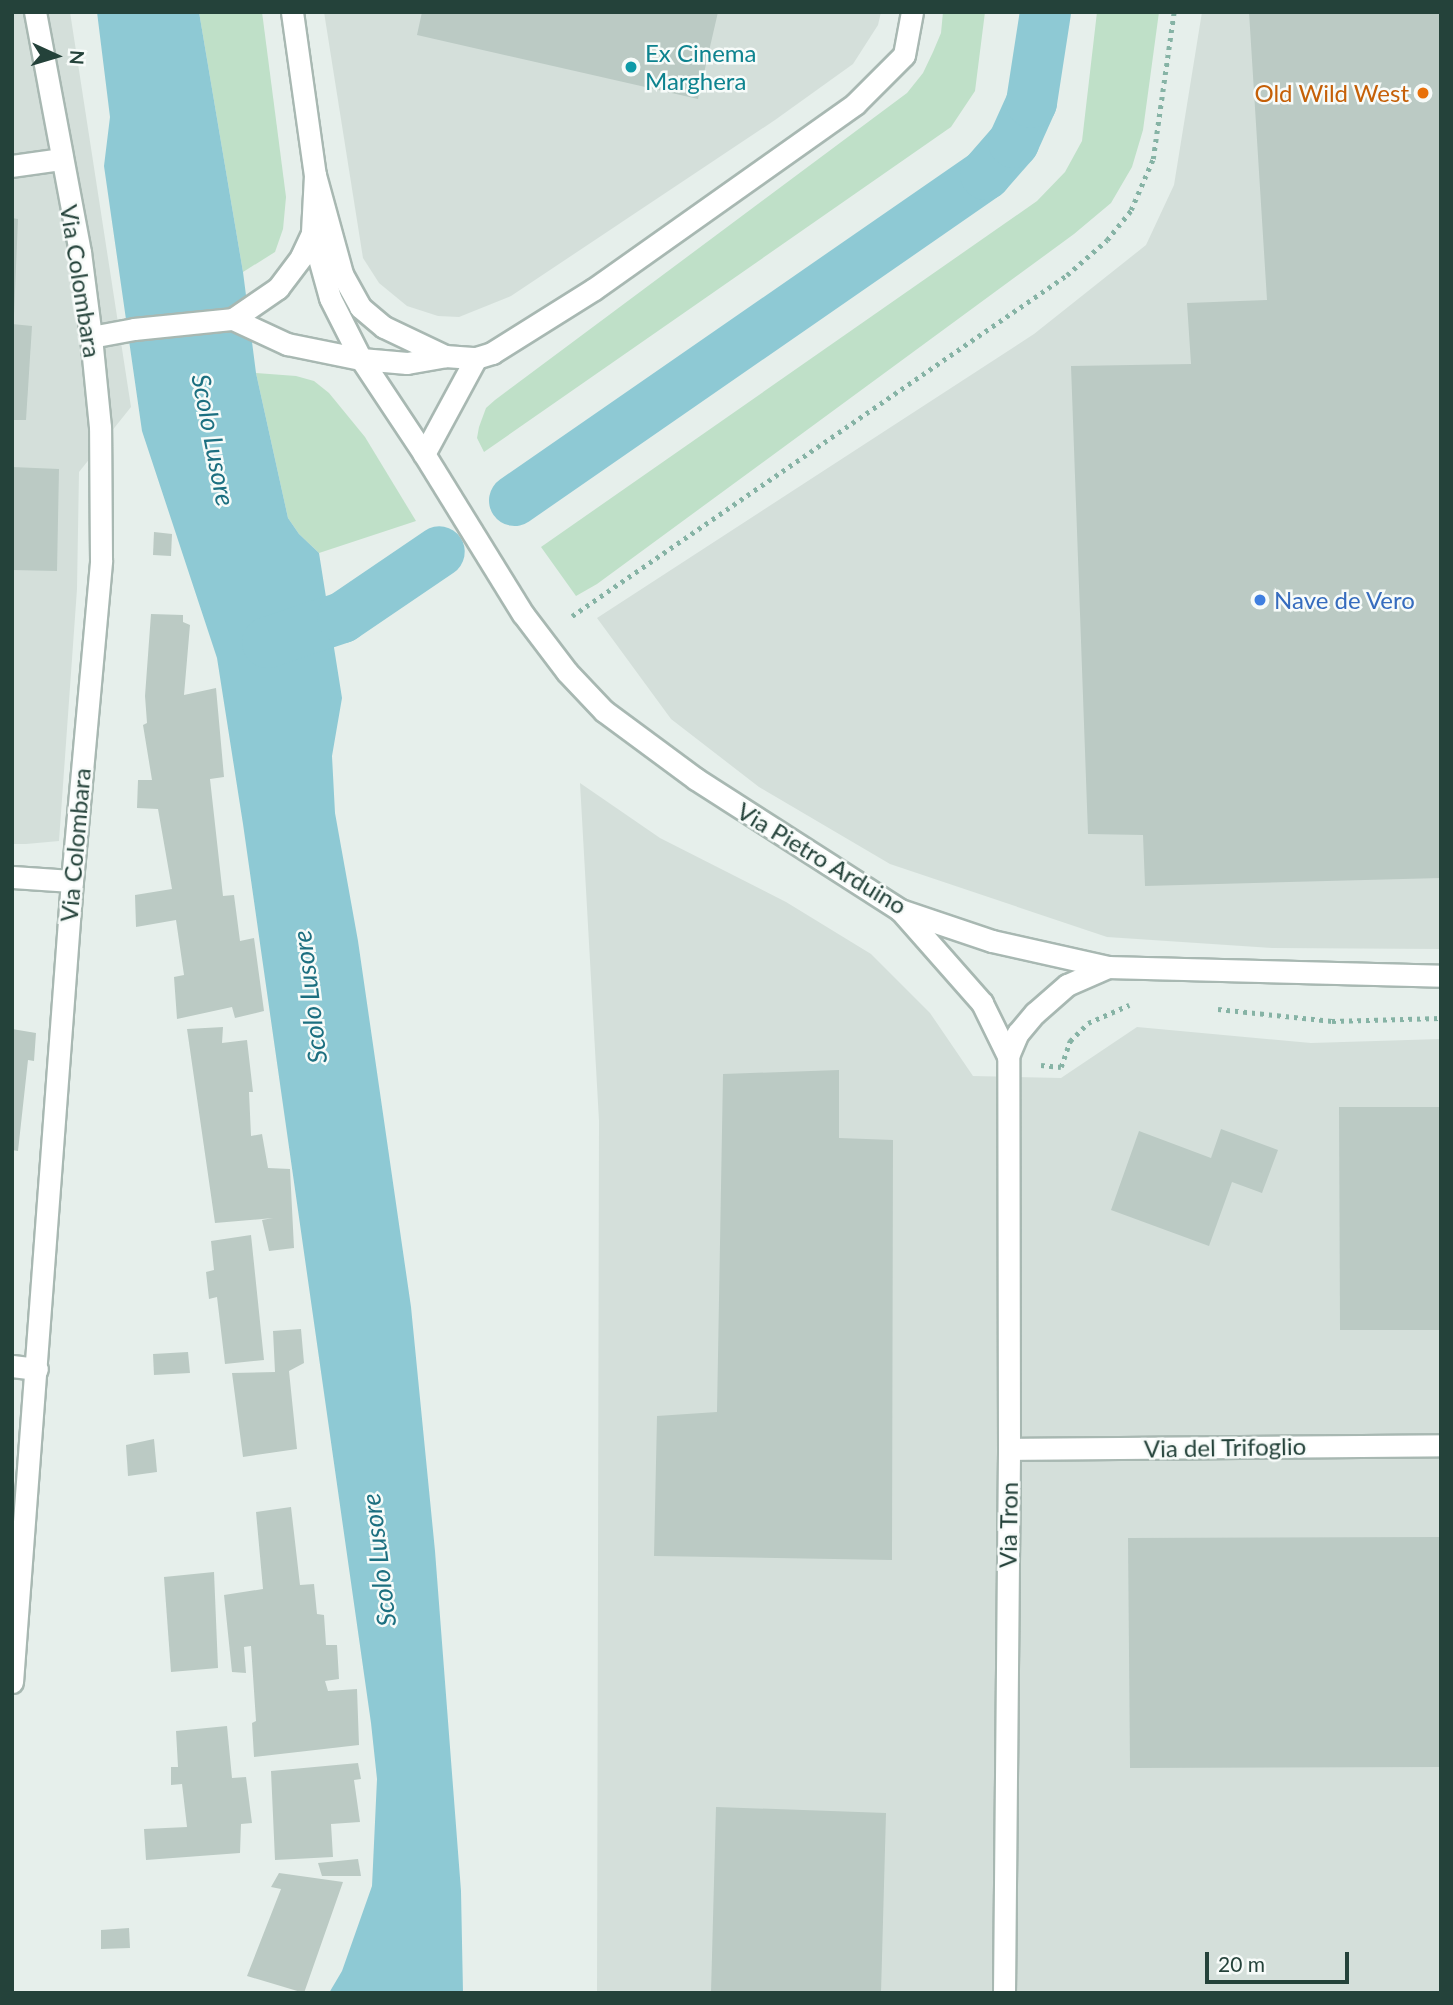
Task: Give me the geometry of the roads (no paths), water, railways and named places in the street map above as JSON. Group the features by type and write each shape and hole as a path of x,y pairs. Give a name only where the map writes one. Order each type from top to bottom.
{"street":[{"name":"Via Colombara","path":"12,1682 72,881 101,560 100,427 92,337 80,252 35,12"},
{"path":"292,12 315,175 342,274 360,307 384,327 445,356"},
{"path":"233,319 286,344 360,359 407,363 445,356 475,358 492,354 594,289 855,104 904,55 912,12"},
{"path":"12,166 61,159"},
{"path":"92,337 134,329 233,319 278,288 300,257 312,233 315,175"},
{"name":"Via Pietro Arduino","path":"312,233 330,298 360,359 523,614 567,672 604,711 749,815 900,909 992,941 1108,967 1441,976"},
{"path":"428,462 475,358"},
{"path":"12,877 72,881"},
{"name":"Via Tron","path":"900,909 982,1003 1008,1059"},
{"name":"Via Tron","path":"1004,1993 1009,1449 1008,1059 1018,1033 1035,1013 1067,985 1108,967"},
{"path":"12,1366 37,1369"},
{"name":"Via del Trifoglio","path":"1009,1449 1441,1445"}],"water":[{"name":"Scolo Lusore","path":"97,12 199,12 243,272 256,373 288,518 299,534 319,553 342,698 332,756 335,813 358,941 411,1307 435,1551 461,1891 463,1993 329,1993 342,1971 372,1886 377,1779 371,1723 217,658 142,431 104,166 110,117"}],"waterway":[{"path":"514,500 985,174 1013,142 1031,102 1045,12"},
{"path":"267,642 342,617 439,551"}],"place":[{"name":"Ex Cinema Marghera","path":"631,67"},
{"name":"Old Wild West","path":"1423,93"},
{"name":"Nave de Vero","path":"1260,600"}]}
